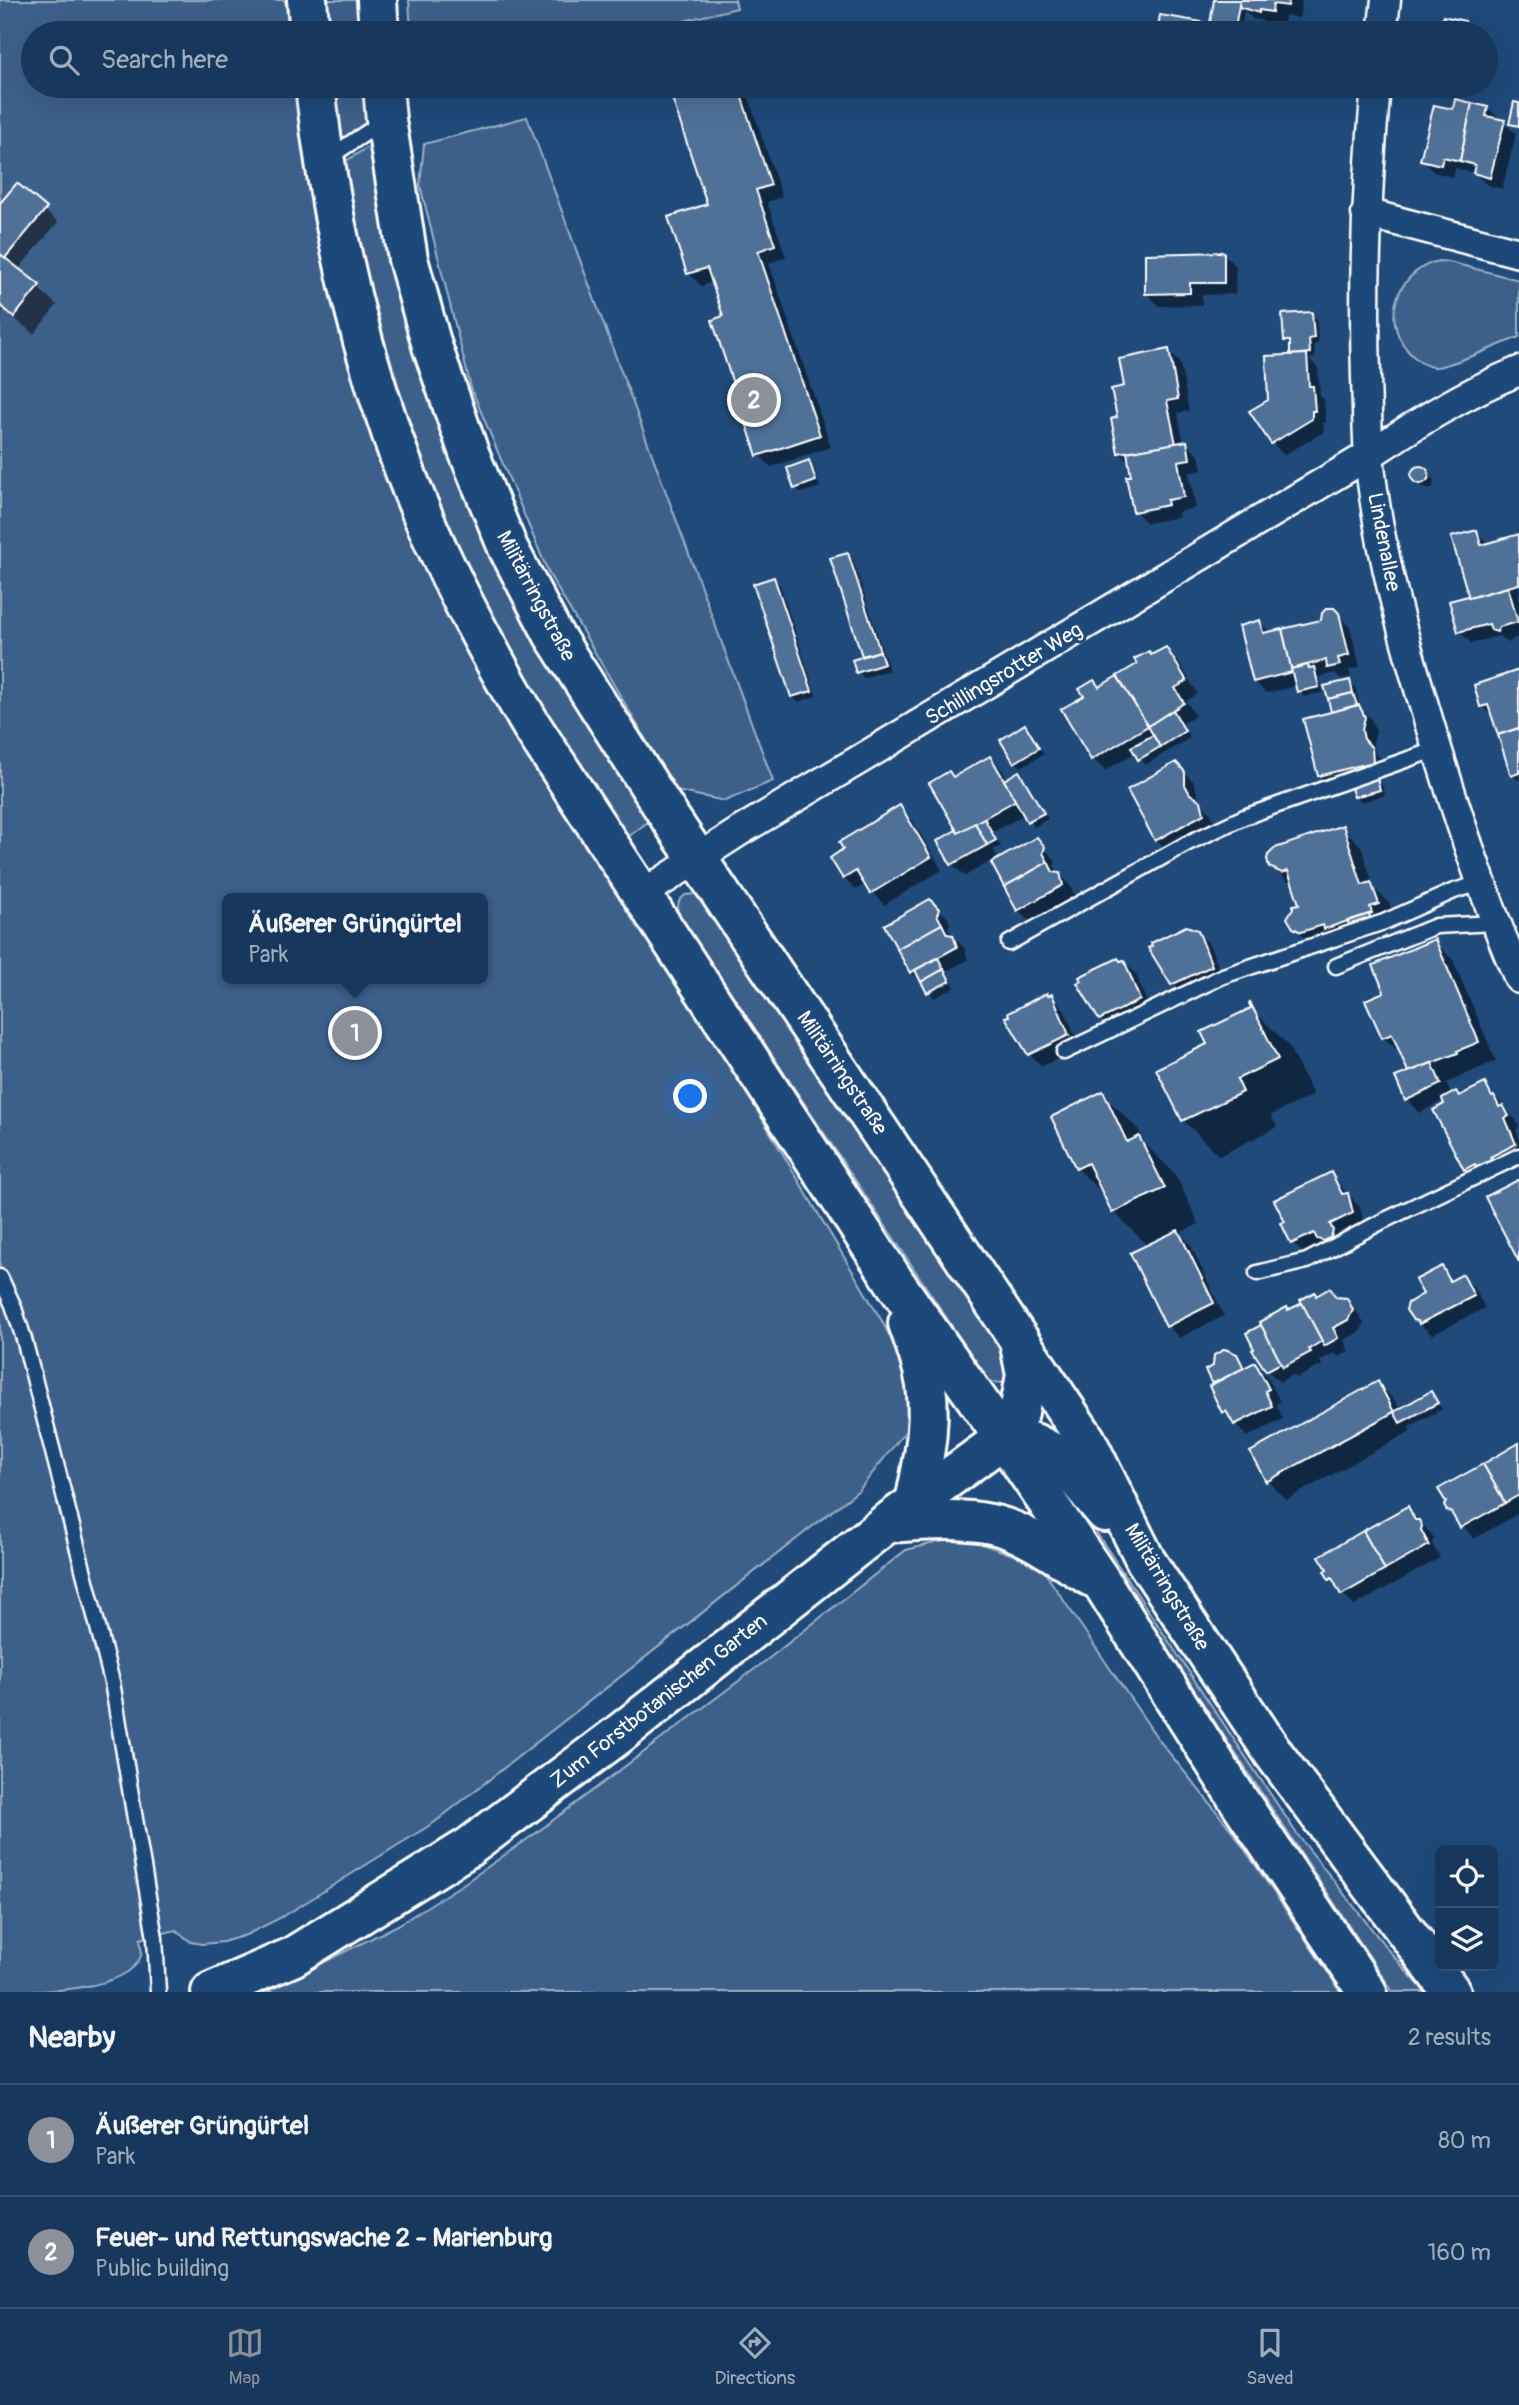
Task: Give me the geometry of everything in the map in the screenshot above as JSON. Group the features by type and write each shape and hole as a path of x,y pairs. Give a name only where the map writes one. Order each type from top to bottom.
{"main road":[{"path":"307,0 309,21"},
{"path":"377,0 378,21"},
{"path":"316,98 323,162 342,262 393,439 451,576 494,661 538,736 895,1284 1004,1437 1102,1583 1236,1796 1367,1992"},
{"name":"Militärringstraße","path":"384,103 408,259 432,346 469,453 508,548 553,634 697,859 1086,1440 1146,1561 1274,1754 1451,1992"},
{"path":"895,1284 924,1372 928,1406 926,1445 901,1513 992,1524 1024,1537 1102,1583"},
{"name":"Zum Forstbotanischen Garten","path":"211,1992 292,1957 469,1847 618,1735 901,1513 1004,1437 1019,1412 1026,1375 1019,1340"},
{"path":"1004,1437 1034,1443 1056,1454 1146,1561"}],"street":[{"path":"1383,21 1386,0"},
{"name":"Lindenallee","path":"1375,98 1366,213 1365,342 1369,455 1384,553 1415,678 1437,749 1480,883 1519,979"},
{"path":"1366,213 1519,253"},
{"name":"Schillingsrotter Weg","path":"641,895 1369,455 1433,413 1488,384 1519,372"}],"lane":[{"path":"323,162 384,103"},
{"path":"1009,943 1188,843 1244,817 1437,749"},
{"path":"1064,1052 1223,975 1373,926 1454,891 1480,883"},
{"path":"1336,966 1436,926 1495,923"},
{"path":"1257,1273 1307,1261 1381,1222 1519,1156"},
{"path":"0,1277 24,1339 112,1682 155,1938 158,1992"}],"shaded area":[{"path":"0,0 285,0 288,21 21,21 21,98 298,98 314,222 346,357 373,436 501,711 549,789 704,1021 882,1321 907,1370 912,1423 859,1490 435,1822 284,1916 246,1935 223,1942 202,1944 191,1942 176,1930 140,1939 141,1956 133,1968 119,1977 80,1987 0,1992"},
{"path":"325,0 359,0 360,21 327,21"},
{"path":"409,0 735,0 737,8 683,21 410,21"},
{"path":"334,98 368,98 370,120 340,144"},
{"path":"527,117 773,781 725,801 676,791 549,574 471,388 420,185 424,144"},
{"path":"374,143 501,575 576,707 653,818 628,837 556,726 489,611 451,532 419,450 380,324 354,223 343,163"},
{"path":"1438,261 1519,280 1519,337 1440,367 1428,366 1414,357 1397,331 1394,316 1396,302 1401,288 1410,277 1423,267"},
{"path":"685,895 702,896 1004,1350 1009,1364 1005,1383 989,1382 677,912 679,901"},
{"path":"1052,1466 1297,1834 1389,1951 1425,1992 1393,1992 1064,1494"},
{"path":"951,1539 976,1542 1039,1564 1158,1739 1233,1832 1341,1992 265,1992 398,1925 466,1882 536,1833 768,1659 906,1550"}],"building":[{"path":"1214,0 1240,0 1236,21 1210,21"},
{"path":"1240,0 1289,0 1288,6 1273,4 1272,12 1259,10 1259,13 1239,7"},
{"path":"1160,15 1196,21 1159,21"},
{"path":"1443,16 1465,21 1442,21"},
{"path":"672,98 742,98 771,185 756,190 775,245 758,251 820,435 757,456 712,320 723,316 707,268 687,274 668,217 707,204"},
{"path":"1455,99 1472,103 1460,161 1443,157 1441,165 1420,160 1434,105 1453,109"},
{"path":"1514,102 1519,103 1519,126 1509,124"},
{"path":"1472,103 1488,107 1486,116 1505,120 1490,178 1473,173 1475,165 1460,161"},
{"path":"17,183 47,208 5,258 0,254 0,203"},
{"path":"1224,252 1224,283 1190,283 1190,293 1145,294 1145,254"},
{"path":"0,254 40,285 14,317 0,305"},
{"path":"1312,312 1314,338 1309,339 1310,353 1290,355 1290,341 1284,341 1282,314"},
{"path":"1169,349 1178,399 1167,401 1176,444 1118,453 1111,419 1117,417 1111,389 1124,386 1119,359"},
{"path":"1307,354 1309,386 1313,386 1315,411 1312,411 1312,419 1271,444 1249,411 1268,400 1266,356"},
{"path":"1187,441 1190,459 1178,461 1184,497 1167,500 1168,505 1133,512 1126,476 1131,476 1127,452"},
{"path":"809,460 816,481 794,489 787,468"},
{"path":"1420,466 1426,469 1429,475 1426,481 1420,484 1414,481 1411,475 1414,469"},
{"path":"1477,530 1481,545 1519,534 1519,584 1469,598 1451,537"},
{"path":"848,553 880,651 862,656 830,558"},
{"path":"774,577 812,691 791,697 753,584"},
{"path":"1508,587 1518,622 1499,627 1497,632 1491,630 1489,624 1458,632 1449,601"},
{"path":"1327,608 1334,608 1339,613 1349,655 1338,658 1340,665 1327,668 1326,660 1291,669 1282,629 1321,620 1322,613"},
{"path":"1260,620 1263,633 1282,629 1292,672 1253,682 1239,626"},
{"path":"1166,647 1187,681 1175,688 1184,703 1148,726 1117,676 1137,664 1134,659 1149,651 1151,655"},
{"path":"880,651 884,664 856,673 852,660"},
{"path":"1308,665 1309,668 1314,667 1319,687 1297,692 1291,669"},
{"path":"1519,670 1519,728 1498,735 1488,705 1480,707 1474,685"},
{"path":"1117,676 1148,726 1091,760 1061,709 1084,696 1079,689 1094,680 1099,687"},
{"path":"1350,680 1353,693 1328,699 1324,686"},
{"path":"1353,693 1357,705 1331,712 1328,699"},
{"path":"1359,705 1365,717 1362,730 1364,739 1372,748 1373,762 1318,776 1303,719"},
{"path":"1173,710 1185,731 1160,747 1148,726"},
{"path":"1025,724 1039,748 1014,763 1000,740"},
{"path":"1519,728 1519,773 1511,776 1498,735"},
{"path":"1153,735 1160,747 1138,760 1131,747"},
{"path":"990,756 1016,800 958,833 929,783 949,771 953,777"},
{"path":"1176,762 1185,772 1185,785 1190,794 1201,801 1204,814 1155,841 1127,790"},
{"path":"1019,771 1044,813 1027,822 1004,780"},
{"path":"1377,778 1380,790 1354,797 1350,785"},
{"path":"900,805 931,857 870,894 856,871 843,879 830,858 843,849 839,842"},
{"path":"984,818 996,840 987,845 975,823"},
{"path":"975,823 987,845 951,865 937,841"},
{"path":"1343,825 1362,885 1371,882 1379,904 1370,907 1372,913 1324,929 1323,925 1301,932 1293,928 1287,918 1293,905 1299,904 1288,871 1282,873 1269,867 1268,855 1275,848"},
{"path":"1037,837 1045,847 1043,853 1048,862 1004,887 991,863"},
{"path":"1048,862 1053,872 1060,873 1063,885 1017,911 1004,887"},
{"path":"930,899 939,909 937,915 942,924 897,949 884,925"},
{"path":"1369,914 1371,921 1350,929 1348,921"},
{"path":"942,924 947,934 953,935 957,947 910,973 897,949"},
{"path":"1186,926 1198,930 1212,966 1171,985 1148,948 1152,946 1151,943"},
{"path":"1435,939 1479,1042 1408,1072 1392,1034 1382,1038 1365,1000 1384,992 1373,965"},
{"path":"938,958 944,969 921,982 915,970"},
{"path":"1118,958 1120,961 1124,960 1140,1000 1099,1020 1077,983 1081,981 1079,977"},
{"path":"944,969 950,981 927,993 921,982"},
{"path":"1047,993 1048,996 1052,994 1069,1035 1028,1055 1005,1017"},
{"path":"1250,1002 1278,1059 1237,1079 1243,1092 1182,1121 1156,1069 1207,1044 1201,1032 1251,1008"},
{"path":"1432,1063 1441,1084 1405,1101 1395,1077"},
{"path":"1485,1083 1499,1107 1503,1105 1509,1116 1505,1118 1516,1144 1490,1157 1492,1162 1478,1169 1475,1164 1464,1170 1433,1110 1444,1104 1442,1099 1456,1091 1459,1096"},
{"path":"1103,1091 1127,1142 1139,1136 1165,1188 1112,1213 1088,1163 1076,1169 1051,1117"},
{"path":"1331,1172 1342,1194 1348,1193 1353,1213 1330,1224 1333,1230 1331,1237 1324,1241 1317,1239 1314,1233 1291,1244 1281,1223 1285,1222 1274,1200"},
{"path":"1519,1180 1519,1262 1485,1197"},
{"path":"1178,1230 1214,1303 1166,1327 1130,1253"},
{"path":"1442,1266 1450,1281 1463,1274 1474,1296 1419,1324 1406,1310 1408,1303 1423,1294 1415,1280"},
{"path":"1330,1288 1336,1297 1347,1298 1353,1310 1348,1320 1333,1328 1338,1338 1324,1346 1300,1300 1315,1292 1316,1296"},
{"path":"1302,1303 1322,1341 1309,1349 1311,1352 1283,1367 1259,1322 1287,1307 1288,1310"},
{"path":"1261,1325 1281,1363 1266,1371 1252,1350 1254,1349 1246,1333"},
{"path":"1225,1349 1237,1354 1244,1368 1212,1384 1205,1370 1213,1366 1214,1355"},
{"path":"1255,1362 1269,1389 1265,1391 1272,1406 1234,1425 1226,1411 1222,1413 1209,1386"},
{"path":"1378,1381 1394,1412 1266,1482 1250,1452"},
{"path":"1431,1391 1438,1403 1400,1423 1394,1412"},
{"path":"1519,1443 1519,1495 1505,1503 1483,1464"},
{"path":"1483,1464 1505,1503 1460,1528 1451,1512 1444,1506 1446,1502 1438,1489"},
{"path":"1408,1506 1415,1520 1419,1520 1429,1545 1385,1570 1363,1531"},
{"path":"1363,1531 1385,1570 1341,1595 1332,1578 1329,1580 1324,1571 1327,1569 1319,1556"}],"place":[{"name":"Feuer- und Rettungswache 2 - Marienburg","path":"754,400"},
{"name":"Äußerer Grüngürtel","path":"355,1033"}]}
